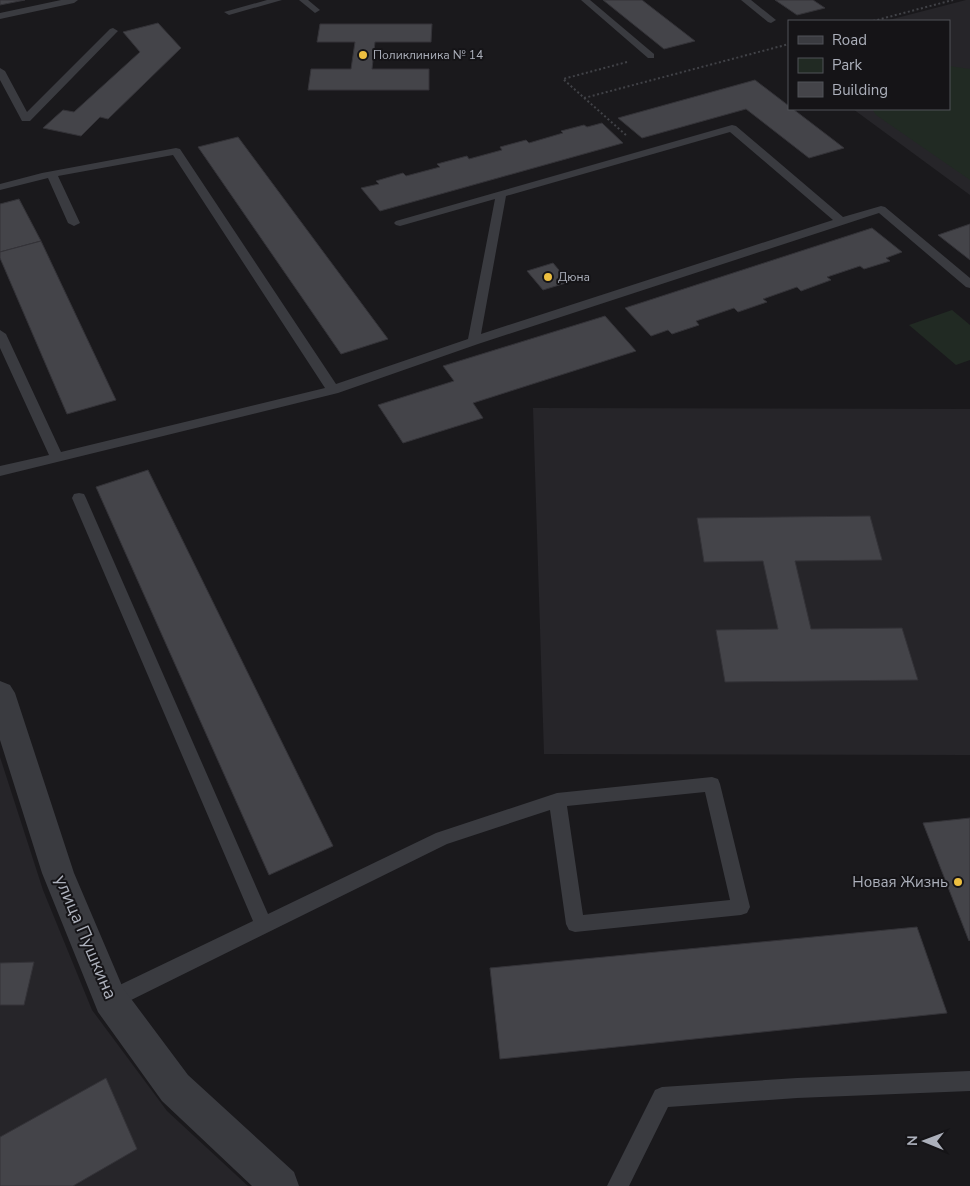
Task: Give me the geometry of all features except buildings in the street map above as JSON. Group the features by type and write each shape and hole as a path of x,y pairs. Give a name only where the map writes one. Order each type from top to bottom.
{"street":[{"name":"улица Пушкина","path":"0,693 58,873 110,1000 175,1088 280,1186"}],"lane":[{"path":"0,16 74,0"},
{"path":"229,12 278,0"},
{"path":"302,0 315,10"},
{"path":"585,0 651,56"},
{"path":"744,0 771,20"},
{"path":"0,70 26,119 112,31"},
{"path":"400,223 732,128 841,221"},
{"path":"0,187 52,174 176,151 333,390"},
{"path":"52,174 74,222"},
{"path":"474,342 500,194"},
{"path":"0,471 333,390 881,209 970,284"},
{"path":"0,334 56,456"},
{"path":"79,498 264,925"},
{"path":"110,1000 442,838 557,800 712,784 741,907 575,924 557,800"},
{"path":"618,1186 662,1097 797,1088 970,1081"}],"path":[{"path":"877,20 953,0"},
{"path":"584,98 788,44"},
{"path":"646,153 563,79 651,56"}],"shaded area":[{"path":"970,0 970,195 854,110 950,110 950,20 889,20"},
{"path":"533,408 970,409 970,755 544,754"},
{"path":"0,757 43,890 92,1010 167,1111 248,1186 0,1186"}],"green space":[{"path":"950,66 970,69 970,180 876,115 873,110 950,110"},
{"path":"952,310 970,325 970,360 956,365 909,325"}],"place":[{"name":"Поликлиника № 14","path":"363,55"},
{"name":"Дюна","path":"548,277"},
{"name":"Новая Жизнь","path":"958,882"}]}
